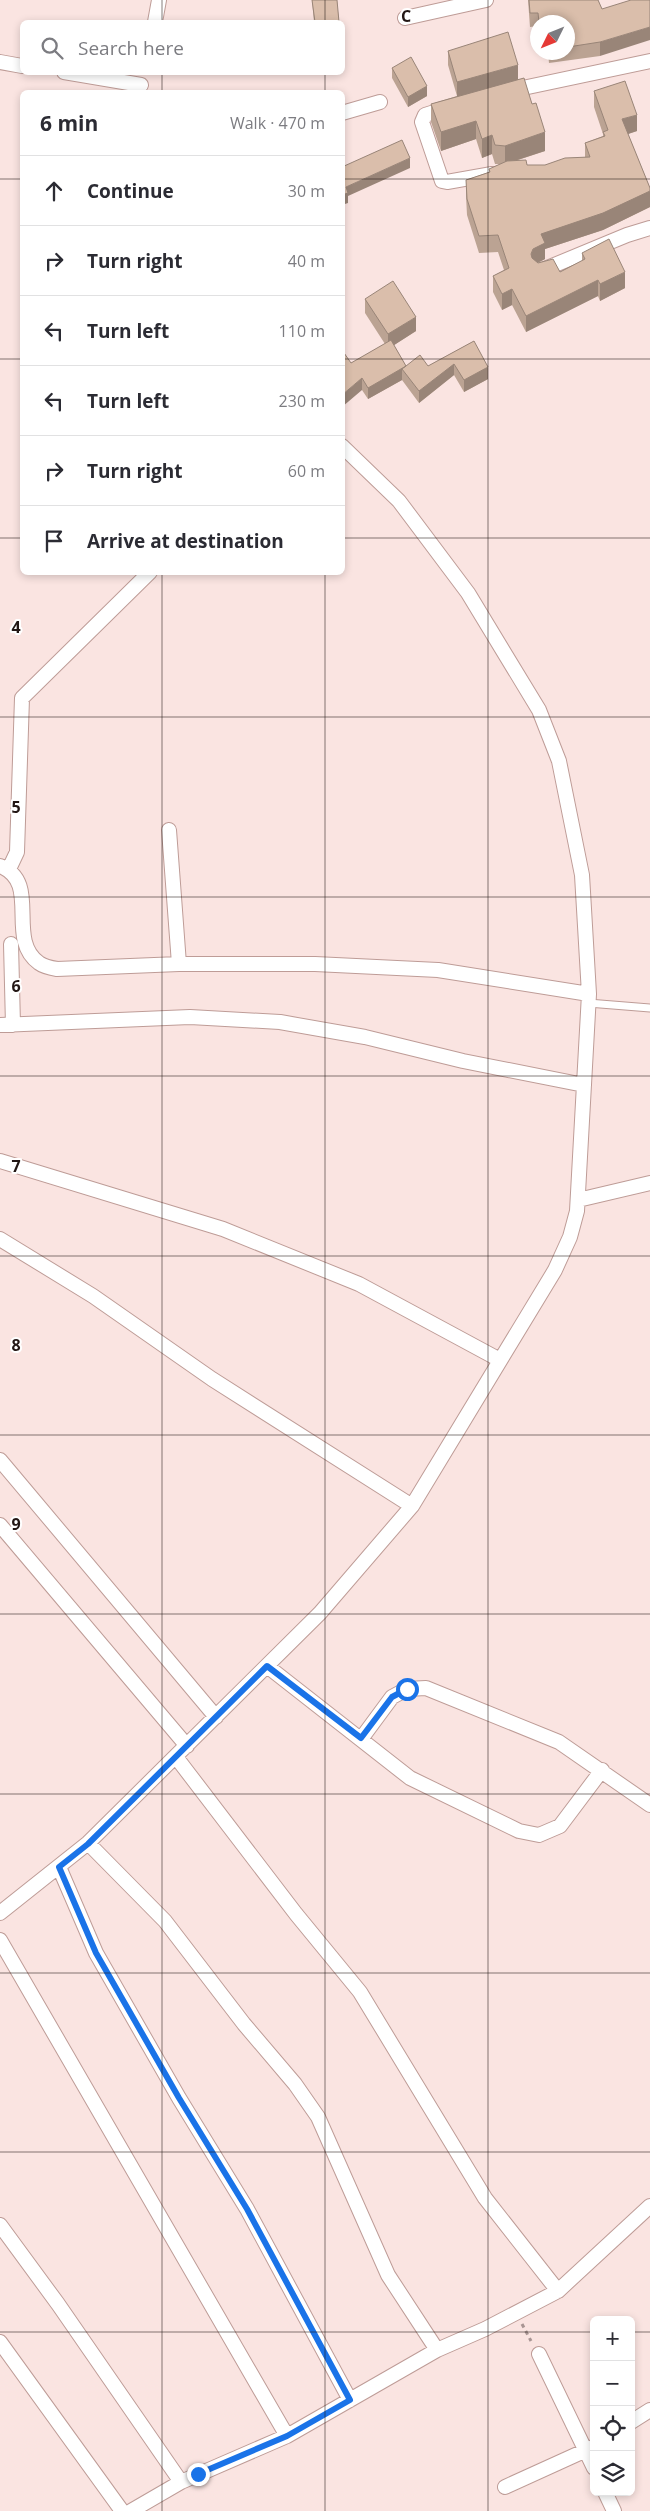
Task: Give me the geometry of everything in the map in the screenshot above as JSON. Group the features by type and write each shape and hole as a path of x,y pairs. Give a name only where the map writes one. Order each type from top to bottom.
{"street":[{"path":"155,20 159,0"},
{"path":"405,18 486,0"},
{"path":"495,94 650,61"},
{"path":"0,62 20,66"},
{"path":"85,75 142,83"},
{"path":"345,111 380,102"},
{"path":"460,104 433,111 425,115 422,122 442,181 448,182 501,172"},
{"path":"540,271 627,235 650,228"},
{"path":"0,1913 88,1844 320,1613 412,1506 554,1270 570,1237 578,1200 589,999 582,875 559,761 539,710 462,586 399,501 345,449"},
{"path":"147,575 22,698 17,852 4,868 21,884 12,944 7,1025 190,1016 280,1022 365,1037 463,1061 584,1085"},
{"path":"168,830 179,964"},
{"path":"12,944 39,963 57,970 179,964 315,964 438,970 589,999"},
{"path":"0,1161 223,1229 359,1284 500,1360"},
{"path":"578,1200 650,1183"},
{"path":"0,1239 93,1296 212,1379 412,1506"},
{"path":"0,1460 216,1717"},
{"path":"0,1525 187,1746"},
{"path":"267,1666 410,1778 519,1832 539,1835 560,1826 602,1770"},
{"path":"361,1738 392,1697 407,1689 426,1688 559,1742 650,1805"},
{"path":"176,1756 296,1914 360,1992 485,2198 558,2291"},
{"path":"88,1844 165,1921 244,2024 295,2084 318,2117 388,2275 437,2350"},
{"path":"59,1867 96,1953 179,2098 247,2209 350,2400"},
{"path":"0,1940 287,2436"},
{"path":"131,2511 180,2482 287,2436 437,2350 558,2291 650,2206"},
{"path":"0,2225 58,2304 180,2482"},
{"path":"0,2342 122,2511"},
{"path":"505,2486 590,2449 539,2354"},
{"path":"635,2419 650,2410"},
{"path":"608,2496 614,2511"}],"lane":[{"path":"589,999 650,1008"}],"path":[{"path":"516,2313 539,2354"}],"building":[{"path":"312,0 337,0 339,20 315,20"},
{"path":"529,0 598,0 602,9 631,0 650,0 650,27 600,42 575,46 575,15 538,15 538,13 530,13"},
{"path":"508,32 518,65 457,82 448,51"},
{"path":"411,57 427,86 408,97 392,68"},
{"path":"524,78 532,104 536,103 545,132 505,146 495,145 492,135 482,139 476,121 441,132 431,104"},
{"path":"625,81 637,115 622,119 650,191 603,213 541,234 545,243 533,249 531,254 532,258 538,263 553,259 560,272 585,259 582,253 609,239 625,272 600,284 598,280 526,316 512,289 502,294 493,276 509,268 498,235 479,236 467,199 466,180 490,172 489,169 507,161 526,160 527,165 545,165 565,158 590,157 585,143 605,136 603,132 608,130 594,91"},
{"path":"402,140 410,158 346,187 348,193 345,194 345,166"},
{"path":"393,281 416,317 388,334 365,299"},
{"path":"391,340 406,366 368,388 362,378 345,392 345,354 351,363"},
{"path":"474,341 488,367 464,380 454,364 419,391 402,369 420,355 428,366"}],"route":[{"path":"198,2474 287,2436 350,2400 247,2209 179,2098 96,1953 59,1867 88,1844 267,1666 361,1738 392,1697 407,1689"}]}
